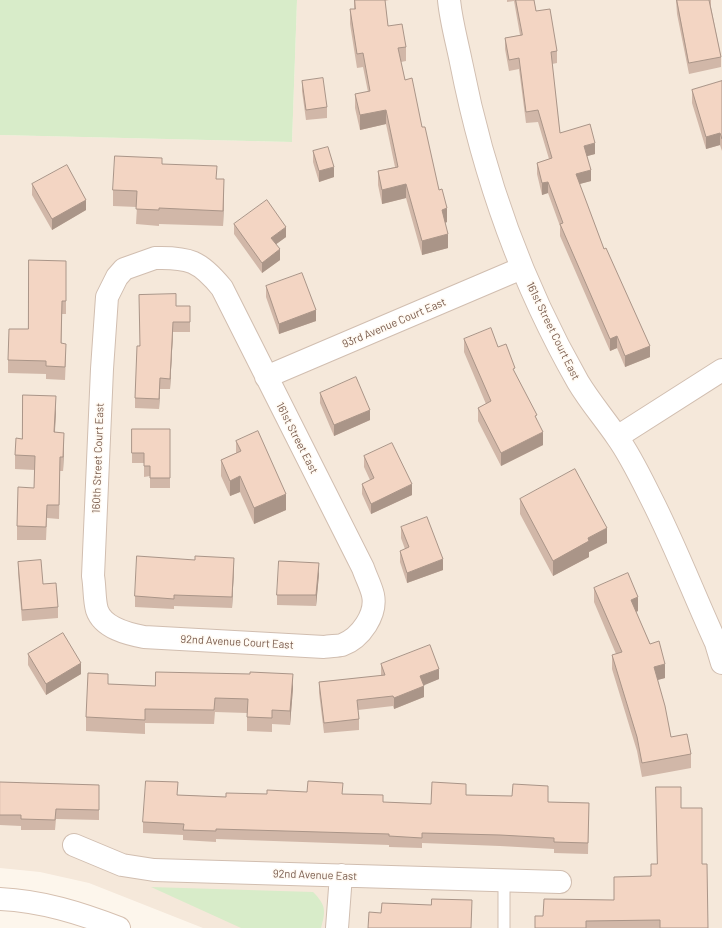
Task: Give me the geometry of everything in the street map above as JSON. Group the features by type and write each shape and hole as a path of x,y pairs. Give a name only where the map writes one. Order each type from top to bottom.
{"street":[{"name":"161st Street Court East","path":"449,0 466,89 478,139 522,268 558,344 579,384 617,437 652,500 716,644 722,663"},
{"name":"160th Street Court East","path":"102,619 97,610 94,576 102,376 107,297 117,276 124,269 138,263 154,258 170,258 186,260 198,265"},
{"name":"161st Street East","path":"198,265 207,270 222,288 363,568 373,594 374,610 367,622"},
{"name":"93rd Avenue Court East","path":"266,377 522,268"},
{"path":"617,437 722,370"},
{"name":"92nd Avenue Court East","path":"102,619 124,633 144,637 324,647 342,645 356,637 367,622"},
{"name":"92nd Avenue East","path":"74,845 122,865 154,870 560,882"},
{"path":"337,928 341,875"},
{"path":"0,899 42,903 85,915 119,928"}],"lane":[{"path":"504,880 504,928"}],"shaded area":[{"path":"297,0 722,0 722,928 203,928 89,883 40,872 0,868 0,135 292,142"}],"green space":[{"path":"0,0 297,0 292,142 0,135"},
{"path":"151,887 313,892 323,905 324,917 321,928 241,928"}],"building":[{"path":"355,0 385,0 388,26 402,24 406,47 398,48 405,80 412,78 422,127 425,127 439,190 442,189 447,208 442,210 448,234 422,241 406,184 382,190 378,171 398,167 386,110 360,115 355,94 370,91 363,53 357,54 350,9 355,9"},
{"path":"516,0 534,0 536,11 550,9 557,51 551,52 560,133 590,124 595,143 584,146 591,170 576,174 604,249 606,248 650,346 625,356 617,336 610,339 560,224 563,223 548,182 542,183 537,163 552,158 538,110 526,112 519,58 509,60 505,38 522,35"},
{"path":"677,0 709,0 721,57 689,63"},
{"path":"323,78 327,107 306,110 302,81"},
{"path":"722,81 722,139 720,133 706,137 692,90"},
{"path":"328,147 334,167 319,171 313,151"},
{"path":"115,156 162,158 162,164 217,166 216,179 224,179 223,211 159,208 159,210 136,209 137,191 113,190"},
{"path":"67,165 86,200 52,219 32,184"},
{"path":"267,200 286,227 271,238 280,249 262,263 234,224"},
{"path":"29,260 66,261 66,301 62,301 61,343 66,344 65,367 46,366 46,361 8,360 9,329 28,329"},
{"path":"302,273 316,310 279,324 266,286"},
{"path":"176,294 176,306 190,306 190,322 173,322 170,379 160,378 159,399 135,398 137,346 140,346 139,295"},
{"path":"491,328 498,347 506,344 515,368 513,369 537,415 535,416 543,432 501,453 478,408 491,401 464,339"},
{"path":"356,377 370,410 334,425 320,393"},
{"path":"23,395 56,396 54,432 64,433 63,457 60,457 59,505 47,505 46,527 17,526 18,487 34,488 35,456 15,455 16,438 22,439"},
{"path":"132,429 170,429 170,478 150,478 150,466 144,466 144,453 132,453"},
{"path":"258,431 286,494 254,508 240,476 230,481 221,460 241,451 236,441"},
{"path":"392,443 412,484 371,504 362,484 374,478 364,456"},
{"path":"575,469 607,528 588,538 589,541 553,561 520,499"},
{"path":"427,517 443,559 407,573 400,551 409,547 401,527"},
{"path":"137,556 195,560 195,556 234,558 232,597 174,595 174,599 135,596"},
{"path":"41,560 43,584 56,583 58,607 22,610 18,562"},
{"path":"279,561 319,563 316,595 277,595"},
{"path":"628,573 638,597 631,600 650,644 659,641 665,664 654,667 665,706 671,737 687,734 691,754 642,763 637,737 612,655 622,652 594,588"},
{"path":"63,633 81,663 46,684 28,654"},
{"path":"430,645 439,669 420,676 424,686 394,698 393,696 357,700 359,719 324,723 319,682 385,675 381,664"},
{"path":"156,672 250,674 250,672 293,674 290,711 272,710 272,718 247,717 248,699 215,698 214,710 145,709 145,720 86,717 88,673 108,674 108,684 155,686"},
{"path":"146,781 178,782 177,795 226,797 226,793 267,794 267,790 307,792 308,781 343,783 342,794 383,795 383,802 431,804 432,782 466,784 466,795 512,796 513,784 548,786 548,802 589,803 588,843 554,842 554,838 500,835 422,833 422,838 389,836 389,834 216,829 216,831 183,830 184,824 143,822"},
{"path":"0,782 99,785 99,810 56,809 55,820 21,819 21,815 0,815"},
{"path":"656,787 681,787 681,808 702,808 702,864 707,864 708,928 660,928 660,920 586,921 586,928 535,928 535,916 543,916 544,899 614,900 614,877 651,876 651,864 657,864"},
{"path":"432,899 472,900 471,928 368,928 369,912 381,913 382,903 431,905"}]}
